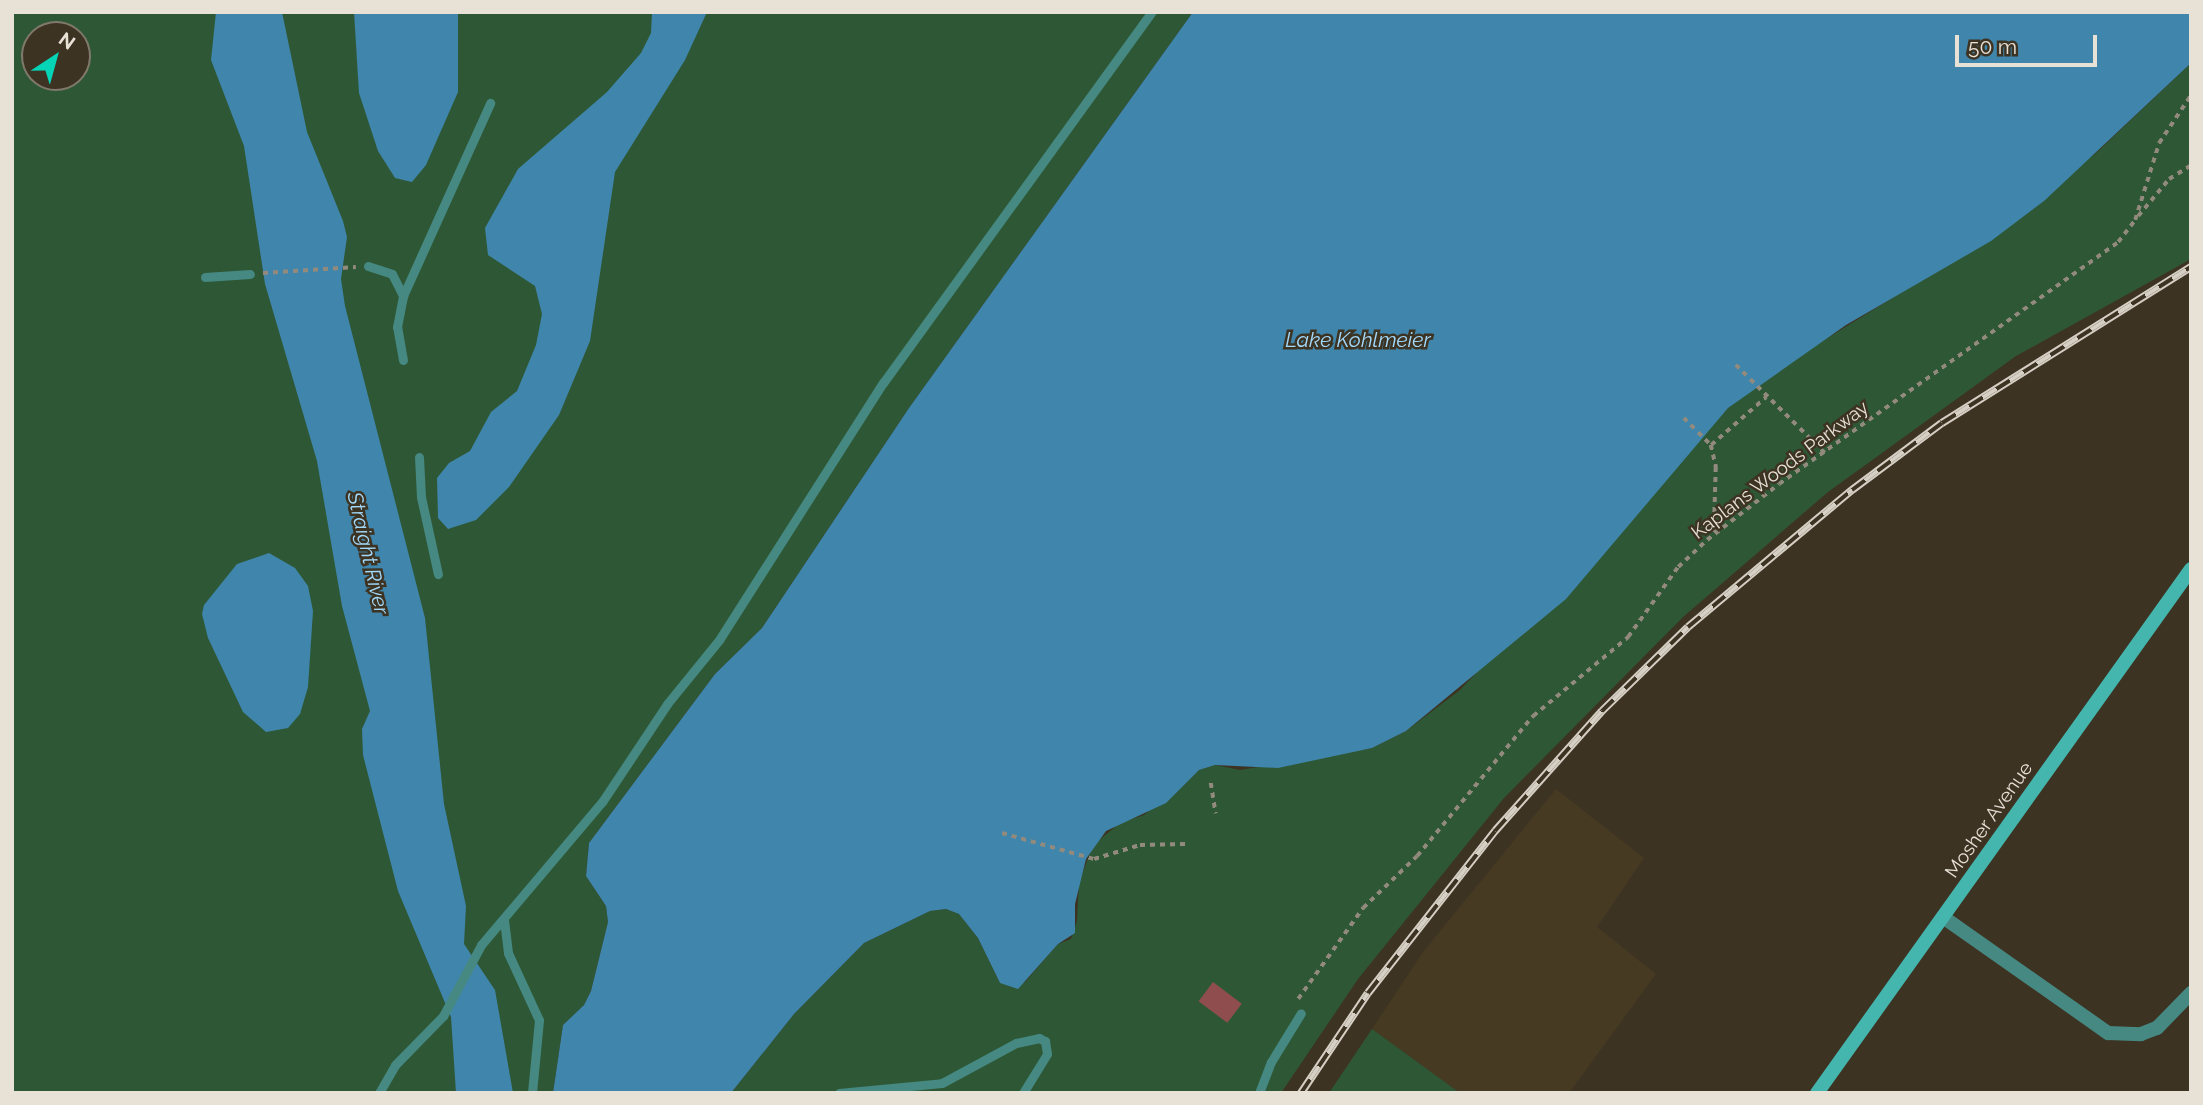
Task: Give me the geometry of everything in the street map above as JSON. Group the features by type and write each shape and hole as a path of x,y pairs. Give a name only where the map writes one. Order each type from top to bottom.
{"street":[{"name":"Mosher Avenue","path":"1817,1093 2191,569"},
{"path":"1943,917 2109,1033 2141,1034 2157,1028 2191,993"}],"lane":[{"path":"379,1093 396,1065 443,1016 481,946 602,802 667,704 726,630 883,383 1152,12"},
{"path":"403,360 397,327 403,296 490,103"},
{"path":"368,266 392,274 403,296"},
{"path":"205,277 250,274"},
{"path":"419,457 421,497 430,549 439,574"},
{"path":"504,920 508,953 539,1020 532,1093"},
{"path":"1259,1093 1297,1010"},
{"path":"839,1093 942,1083 1016,1043 1039,1038 1045,1041 1047,1054 1023,1093"}],"path":[{"name":"Kaplans Woods Parkway","path":"2135,220 2159,144 2191,95"},
{"name":"Kaplans Woods Parkway","path":"1297,1010 1363,908 1417,856 1533,716 1628,637 1678,567 1714,534 2107,251 2164,184 2191,165"},
{"path":"250,274 368,266"},
{"path":"1736,365 1825,453"},
{"path":"1711,445 1766,397"},
{"path":"1684,418 1711,445 1716,467 1714,534"},
{"path":"1211,783 1216,814"},
{"path":"1002,833 1028,838 1094,859 1140,845 1185,844"}],"shaded area":[{"path":"1556,789 1644,858 1597,927 1656,974 1569,1093 1460,1093 1372,1029 1423,952"}],"green space":[{"path":"12,12 1193,12 909,408 762,628 715,674 589,843 586,876 606,906 608,922 591,991 584,1005 563,1025 553,1093 12,1093"},
{"path":"2191,63 2191,259 2016,356 1828,492 1683,617 1504,798 1358,979 1281,1093 731,1093 794,1014 864,943 930,911 946,909 959,914 978,938 1000,983 1025,982 1058,944 1071,939 1077,921 1079,882 1093,845 1120,823 1144,815 1199,770 1215,765 1240,770 1372,748 1406,731 1460,690 1728,408 1795,358 1912,286 2095,154"},
{"path":"1372,1029 1460,1093 1329,1093"}],"water":[{"name":"Straight River","path":"216,12 282,12 307,132 343,221 347,237 341,279 345,306 425,618 444,804 466,906 464,944 495,990 513,1093 456,1093 451,1017 398,891 363,755 362,729 370,711 342,606 317,461 265,284 244,146 211,60"},
{"path":"354,12 458,12 458,92 426,165 412,182 395,178 378,151 359,93"},
{"path":"652,12 707,12 685,60 615,172 590,341 559,415 509,487 476,520 448,529 438,518 437,478 449,463 470,451 491,412 517,391 536,345 542,314 535,286 488,255 485,228 518,169 607,92 641,53 651,33"},
{"name":"Lake Kohlmeier","path":"1193,12 2191,12 2191,63 2044,201 1991,241 1846,325 1728,408 1566,599 1406,731 1372,748 1278,768 1215,765 1199,770 1166,803 1106,831 1086,859 1075,904 1075,933 1058,944 1018,989 1000,983 978,938 959,914 946,909 930,911 864,943 794,1014 731,1093 553,1093 563,1025 584,1005 591,991 608,922 606,906 586,876 589,843 715,674 762,628 909,408"},
{"path":"269,553 295,568 308,586 313,611 308,687 300,714 288,728 266,732 243,712 208,638 202,614 204,605 237,564"}],"building":[{"path":"1213,982 1242,1004 1227,1023 1199,1001"}],"railway":[{"path":"1301,1093 1368,993 1495,831 1602,711 1688,627 1852,490 1942,423 2191,267"}]}
